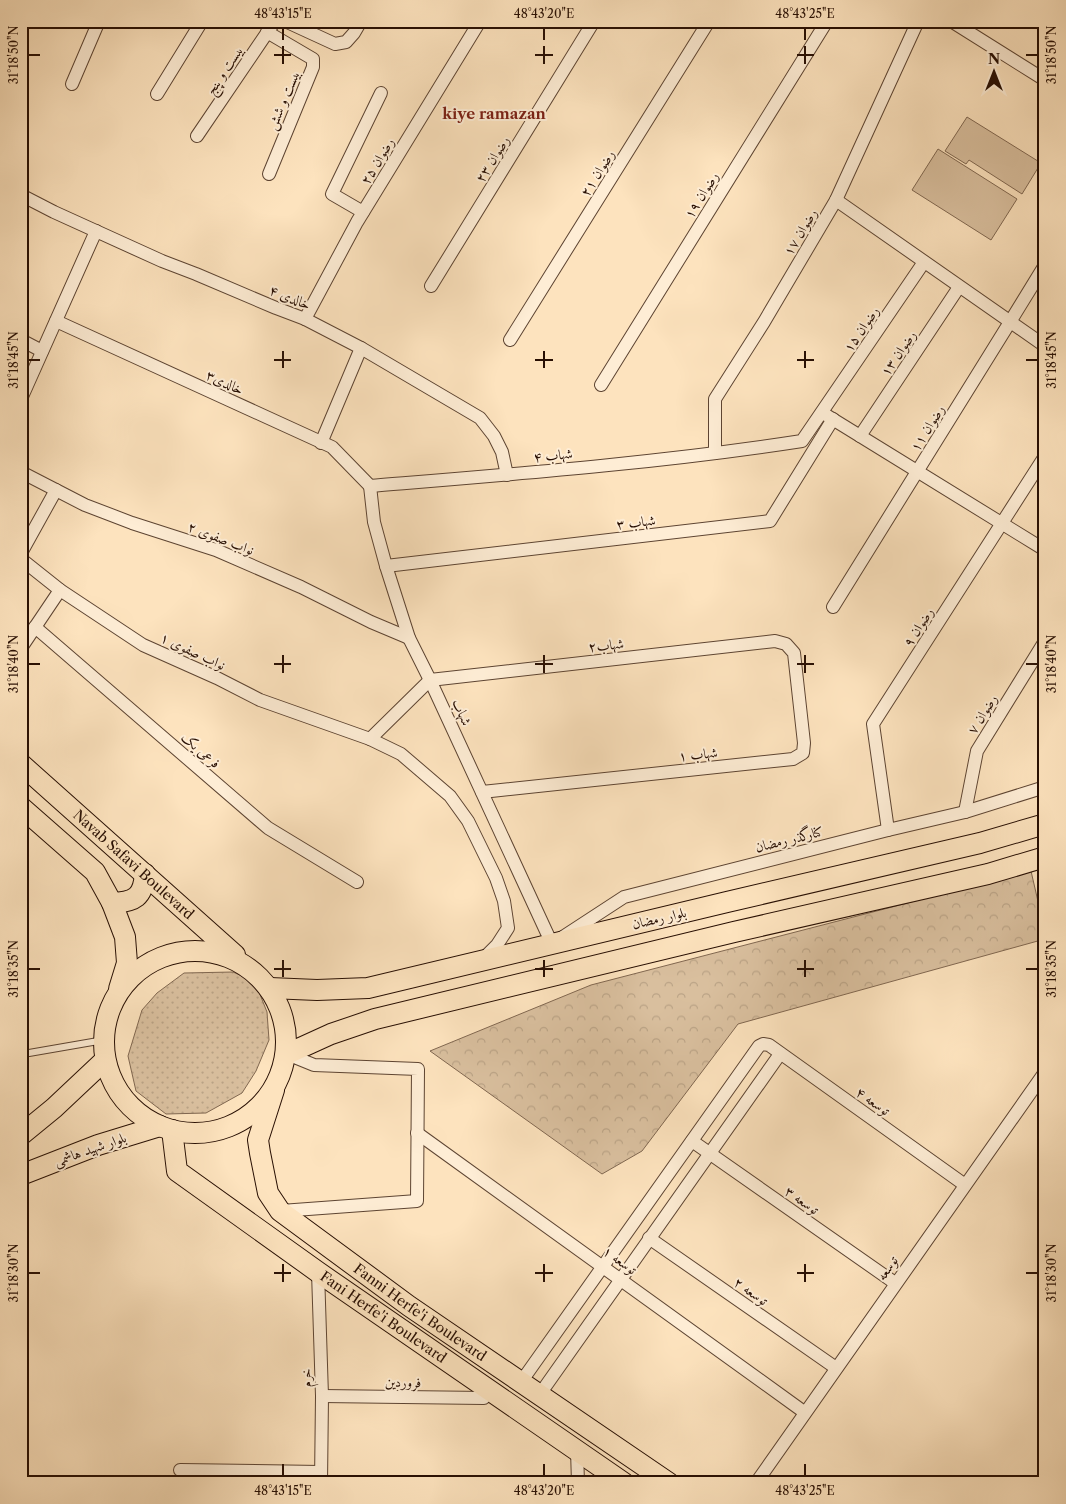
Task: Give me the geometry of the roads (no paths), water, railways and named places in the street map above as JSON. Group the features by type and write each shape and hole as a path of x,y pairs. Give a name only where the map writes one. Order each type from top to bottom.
{"main road":[{"name":"Navab Safavi Boulevard","path":"21,764 270,988"},
{"path":"21,808 95,872 112,903 125,937 127,963 118,991 109,1009 104,1034 105,1060 116,1088 135,1111 166,1128 201,1133 230,1127 255,1112 274,1090"},
{"name":"بلوار رمضان","path":"270,988 317,990 368,988 980,843 1045,824"},
{"path":"270,988 285,1020 287,1054 331,1034 375,1019 734,932 988,874 1045,857"},
{"path":"112,903 124,903 134,900 143,888 145,874"},
{"path":"727,902 734,932"},
{"path":"118,991 144,966 177,952 213,952 246,965"},
{"name":"Fanni Herfe'i Boulevard","path":"287,1054 258,1140 268,1193 280,1211 409,1306 669,1483"},
{"path":"21,1135 54,1108 105,1060"},
{"name":"بلوار شهید هاشمی","path":"21,1174 98,1145 166,1128"},
{"name":"Fani Herfe'i Boulevard","path":"166,1128 178,1171 318,1272 624,1483"}],"street":[{"path":"72,84 99,21"},
{"path":"157,94 202,21"},
{"name":"بیست و پنج","path":"197,136 275,21"},
{"path":"285,21 335,44 346,42 361,21"},
{"name":"رضوان ۲۵","path":"305,319 363,212 480,21"},
{"name":"رضوان ۲۳","path":"431,286 594,21"},
{"name":"رضوان ۲۱","path":"510,340 709,21"},
{"name":"رضوان ۱۹","path":"601,385 827,21"},
{"name":"رضوان ۱۷","path":"715,453 714,399 764,322 836,200 918,21"},
{"path":"951,21 1045,80"},
{"name":"بیست و شش","path":"267,32 313,59 313,68 269,174"},
{"path":"363,212 332,194 381,93"},
{"name":"خالدی ۴","path":"21,195 162,261 305,319 361,348 480,418 494,436 502,452 507,475"},
{"path":"836,200 1045,346"},
{"path":"21,399 96,231"},
{"name":"رضوان ۱۵","path":"828,416 924,262"},
{"name":"رضوان ۱۱","path":"832,607 1045,265"},
{"name":"رضوان ۱۳","path":"860,436 959,287"},
{"name":"خالدی۳","path":"56,321 332,447 370,486"},
{"path":"21,340 42,351"},
{"path":"322,443 361,348"},
{"path":"828,416 1045,550"},
{"name":"شهاب ۴","path":"370,486 507,475 739,451 802,441 828,416"},
{"name":"شهاب ۳","path":"386,566 770,521 828,416"},
{"name":"رضوان ۹","path":"888,830 873,724 1045,456"},
{"name":"نواب صفوی ۲","path":"21,472 85,505 132,523 216,550 301,587 371,622 409,638"},
{"name":"شهاب","path":"370,486 374,522 409,638 552,944"},
{"path":"21,553 56,490"},
{"name":"نواب صفوی ۱","path":"21,559 60,590 143,644 260,700 370,739 401,754 450,796 468,821 485,854 504,901 508,928 497,945 482,960"},
{"path":"21,648 60,590"},
{"name":"فرعی یک","path":"35,627 268,828 357,882"},
{"name":"رضوان ۷","path":"965,812 977,751 1045,641"},
{"name":"شهاب۲","path":"430,680 774,642 786,644"},
{"name":"شهاب ۱","path":"482,792 793,759 803,753 804,743 794,653 786,644"},
{"path":"370,739 430,680"},
{"name":"کنارگذر رمضان","path":"552,944 624,897 965,812 1045,787"},
{"name":"توسعه ۴","path":"692,1141 759,1046 763,1044 768,1045 965,1185"},
{"path":"280,1211 417,1201 418,1069 314,1065 287,1054"},
{"path":"540,1394 780,1054"},
{"name":"توسعه","path":"756,1483 804,1412 1045,1072"},
{"name":"توسعه ۱","path":"417,1133 804,1412"},
{"path":"521,1382 692,1141"},
{"name":"توسعه ۳","path":"692,1141 895,1283"},
{"name":"توسعه ۲","path":"649,1238 836,1368"},
{"name":"خرم","path":"318,1272 322,1396 321,1478"},
{"name":"فروردین","path":"322,1396 484,1398"},
{"path":"578,1450 578,1483"},
{"path":"180,1470 321,1478"}],"lane":[{"path":"21,1053 104,1040"}],"district":[{"name":"kiye ramazan","path":"494,113"}]}
